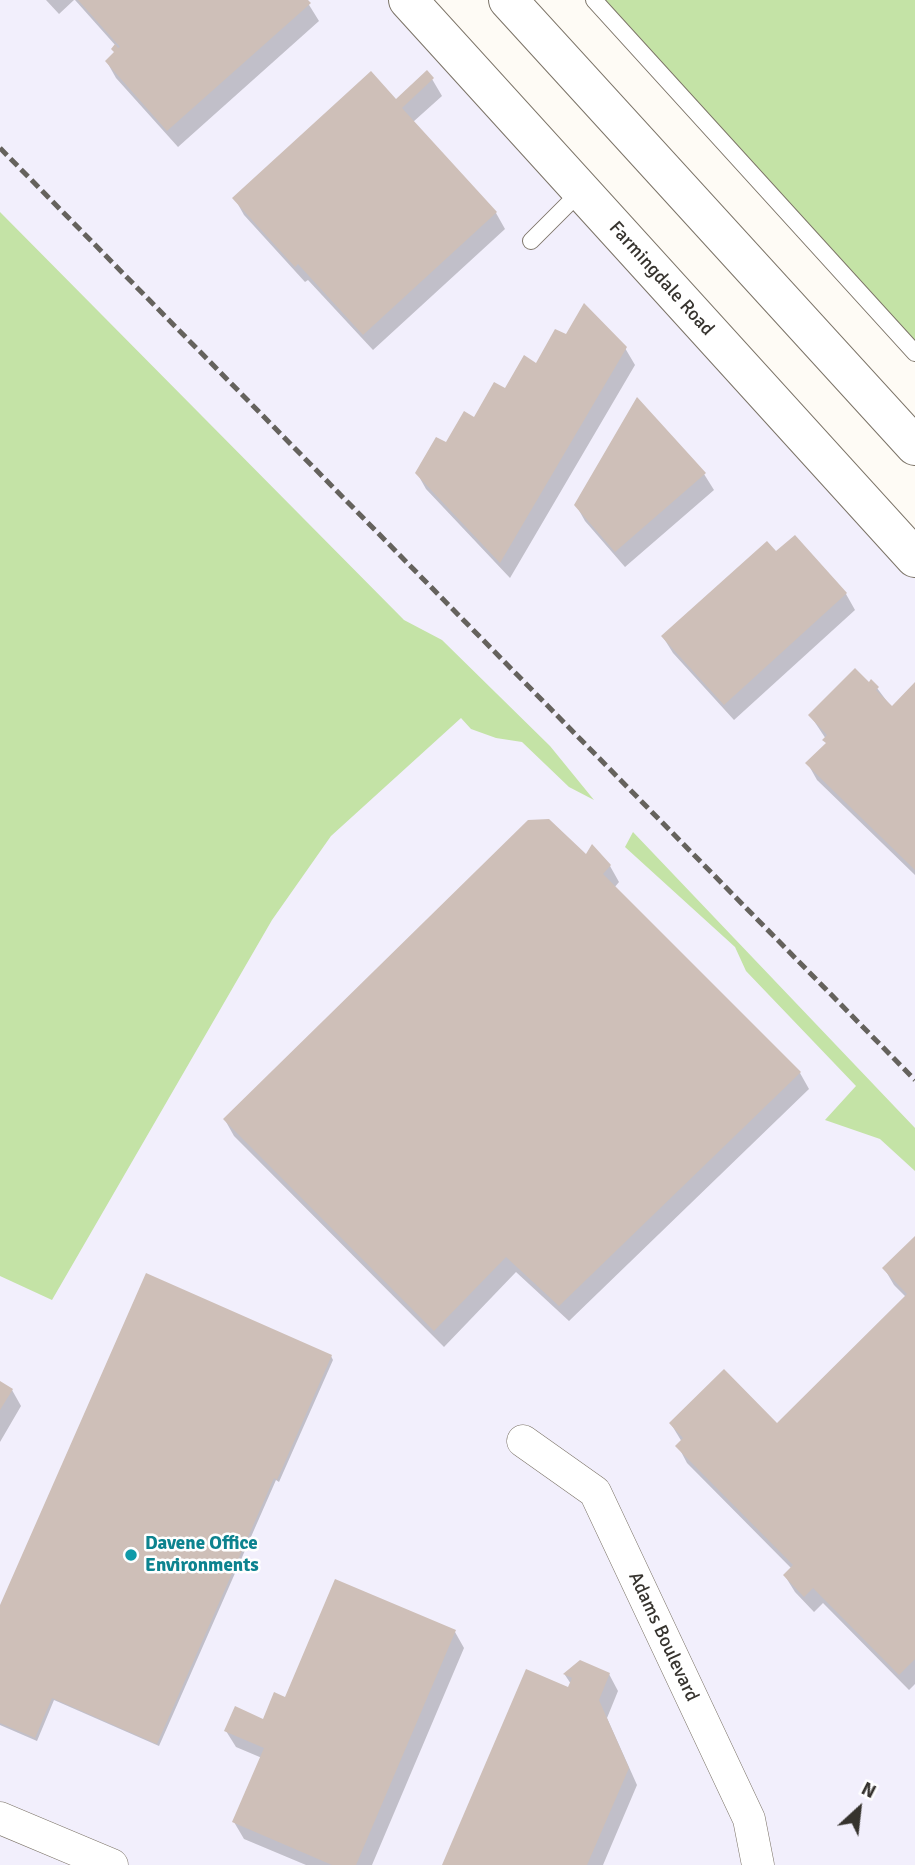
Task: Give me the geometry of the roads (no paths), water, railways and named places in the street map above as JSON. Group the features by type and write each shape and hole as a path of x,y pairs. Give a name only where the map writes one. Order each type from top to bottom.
{"main road":[{"name":"Farmingdale Road","path":"408,0 915,558"},
{"path":"508,0 915,446"},
{"path":"824,458 915,525"}],"street":[{"name":"Adams Boulevard","path":"523,1441 595,1492 748,1819 758,1865"},
{"path":"0,1818 112,1865"}],"lane":[{"path":"594,0 915,352"},
{"path":"531,241 581,191"}],"railway":[{"path":"0,148 915,1080"}],"place":[{"name":"Davene Office Environments","path":"131,1555"}]}
